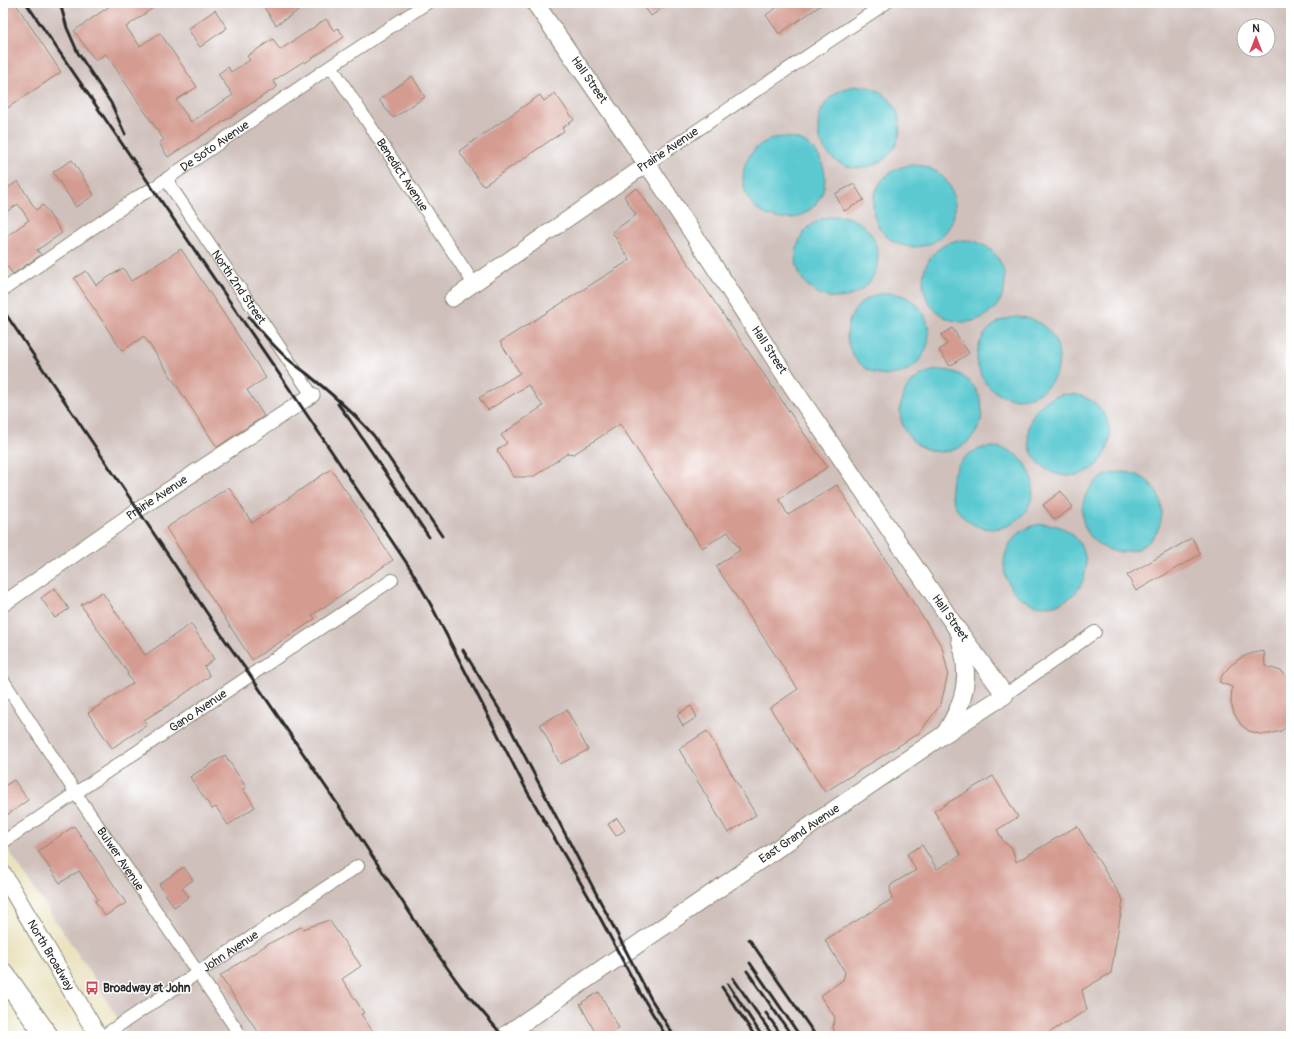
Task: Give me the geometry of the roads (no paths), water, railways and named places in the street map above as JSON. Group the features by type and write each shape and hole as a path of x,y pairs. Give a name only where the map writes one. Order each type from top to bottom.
{"highway":[{"path":"3,974 47,1036"}],"main road":[{"name":"Hall Street","path":"535,3 647,164 801,398 957,629 1004,695"},
{"path":"943,735 959,707 966,680 964,652 957,629"},
{"name":"East Grand Avenue","path":"504,1036 943,735 1004,695"},
{"name":"North Broadway","path":"3,874 98,1036"}],"street":[{"name":"De Soto Avenue","path":"3,290 331,66 427,3"},
{"name":"Prairie Avenue","path":"452,298 647,164 886,3"},
{"name":"Benedict Avenue","path":"331,66 474,284"},
{"name":"North 2nd Street","path":"169,177 171,187 312,395"},
{"name":"Prairie Avenue","path":"3,604 138,510 312,395"},
{"name":"Gano Avenue","path":"3,842 75,792 392,580"},
{"name":"East Grand Avenue","path":"1004,695 1095,632"},
{"name":"Bulwer Avenue","path":"3,680 75,792 241,1036"},
{"name":"John Avenue","path":"103,1036 358,866"}],"water":[{"path":"859,86 875,89 888,98 897,111 900,127 897,143 888,156 875,165 859,168 843,165 830,156 821,143 818,127 821,111 830,98 843,89"},
{"path":"784,137 800,140 813,149 822,162 825,178 822,194 813,207 800,216 784,219 768,216 755,207 746,194 743,178 746,162 755,149 768,140"},
{"path":"914,165 930,168 943,177 952,190 955,206 952,222 943,235 930,244 914,247 898,244 885,235 876,222 873,206 876,190 885,177 898,168"},
{"path":"837,216 853,219 866,228 875,241 878,257 875,273 866,286 853,295 837,298 821,295 808,286 799,273 796,257 799,241 808,228 821,219"},
{"path":"964,240 980,243 993,252 1002,265 1005,281 1002,297 993,310 980,319 964,322 948,319 935,310 926,297 923,281 926,265 935,252 948,243"},
{"path":"888,293 904,296 917,305 926,318 929,334 926,350 917,363 904,372 888,375 872,372 859,363 850,350 847,334 850,318 859,305 872,296"},
{"path":"1018,317 1034,320 1047,329 1056,342 1059,358 1056,374 1047,387 1034,396 1018,399 1002,396 989,387 980,374 977,358 980,342 989,329 1002,320"},
{"path":"941,370 957,373 970,382 979,395 982,411 979,427 970,440 957,449 941,452 925,449 912,440 903,427 900,411 903,395 912,382 925,373"},
{"path":"1069,394 1085,397 1098,406 1107,419 1110,435 1107,451 1098,464 1085,473 1069,476 1053,473 1040,464 1031,451 1028,435 1031,419 1040,406 1053,397"},
{"path":"992,447 1008,450 1021,459 1030,472 1033,488 1030,504 1021,517 1008,526 992,529 976,526 963,517 954,504 951,488 954,472 963,459 976,450"},
{"path":"1122,472 1137,475 1150,484 1159,497 1162,512 1159,527 1150,540 1137,549 1122,552 1107,549 1094,540 1085,527 1082,512 1085,497 1094,484 1107,475"},
{"path":"1045,524 1061,527 1074,536 1083,549 1086,565 1083,581 1074,594 1061,603 1045,606 1029,603 1016,594 1007,581 1004,565 1007,549 1016,536 1029,527"}],"railway":[{"path":"26,3 410,568 431,605 528,793 590,899 639,991 666,1036"},
{"path":"60,3 67,28 78,53 111,103 125,134"},
{"path":"3,310 355,830 433,948 461,987 503,1036"},
{"path":"249,317 282,353 336,398 374,436 442,536"},
{"path":"338,404 429,537"},
{"path":"463,650 507,722 651,999 674,1036"},
{"path":"749,939 816,1036"},
{"path":"750,963 800,1036"},
{"path":"747,971 792,1036"},
{"path":"733,978 773,1036"},
{"path":"728,984 762,1036"},
{"path":"722,987 755,1036"},
{"path":"766,1013 782,1036"}],"place":[{"name":"Broadway at John","path":"92,988"}]}
